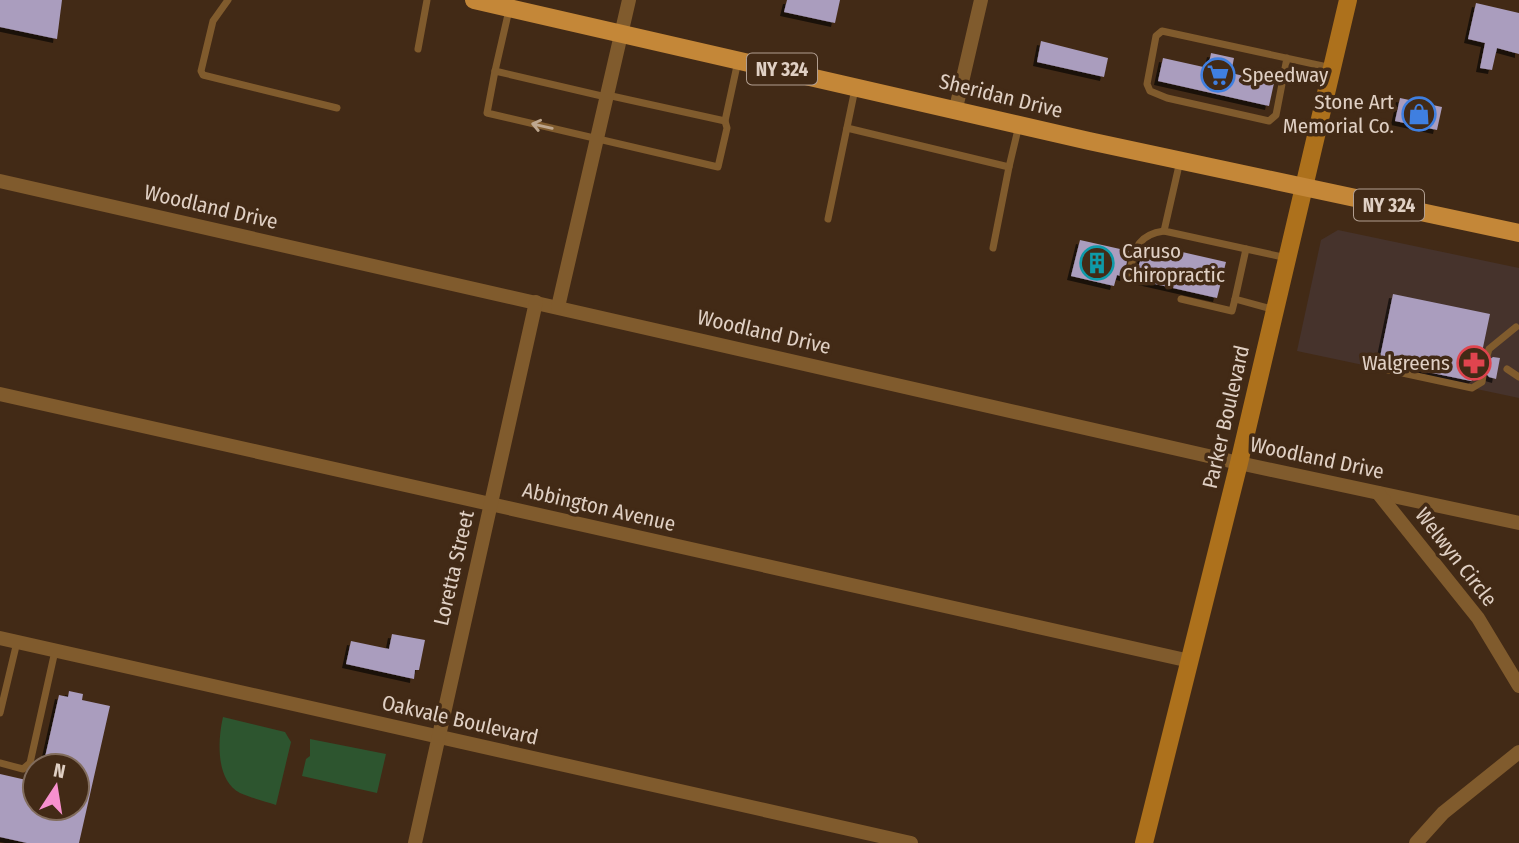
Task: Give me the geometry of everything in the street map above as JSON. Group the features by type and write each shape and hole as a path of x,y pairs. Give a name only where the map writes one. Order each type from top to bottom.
{"main road":[{"name":"Sheridan Drive","path":"474,0 1180,160 1519,233"}],"street":[{"path":"558,307 629,0"},
{"path":"956,108 981,0"},
{"name":"Parker Boulevard","path":"1144,843 1239,463 1348,0"},
{"name":"Woodland Drive","path":"0,181 1239,463 1519,523"},
{"name":"Loretta Street","path":"415,843 536,302"},
{"name":"Abbington Avenue","path":"0,394 1190,661"},
{"name":"Welwyn Circle","path":"1378,493 1478,618 1519,686"},
{"name":"Oakvale Boulevard","path":"0,638 911,843"},
{"path":"1416,843 1443,813 1519,752"}],"lane":[{"path":"228,0 213,21 201,71 203,75 337,108"},
{"path":"418,49 427,0"},
{"path":"510,8 487,113 718,167 738,59"},
{"path":"1287,58 1276,115 1269,121 1167,99 1150,91 1147,83 1156,36 1162,31 1287,58 1332,68"},
{"path":"495,71 725,121"},
{"path":"828,219 855,85"},
{"path":"993,248 1019,124"},
{"path":"847,128 1010,167"},
{"path":"1164,231 1180,160"},
{"path":"1129,274 1136,245 1144,236 1164,231 1288,258"},
{"path":"1181,299 1232,311 1246,249"},
{"path":"1235,299 1275,310"},
{"path":"1487,356 1489,349 1516,327"},
{"path":"1364,358 1370,366 1472,388 1482,382 1483,376"},
{"path":"1507,369 1519,377"},
{"path":"0,713 17,642"},
{"path":"0,763 23,769 30,764 55,651"}],"shaded area":[{"path":"1338,230 1519,268 1519,398 1297,351 1321,240"}],"green space":[{"path":"223,717 285,732 291,742 276,805 240,793 226,779 220,758"},
{"path":"310,739 386,754 377,793 302,776 306,759 310,756"}],"building":[{"path":"0,0 62,0 57,39 0,27"},
{"path":"787,0 840,0 835,23 784,12"},
{"path":"1476,3 1519,13 1519,54 1497,48 1492,70 1480,68 1485,43 1468,39"},
{"path":"1041,41 1108,58 1104,77 1037,62"},
{"name":"Speedway","path":"1211,53 1234,58 1231,73 1274,83 1269,106 1158,81 1163,58 1208,68"},
{"name":"Stone Art Memorial Co.","path":"1400,98 1442,107 1437,130 1395,121"},
{"name":"Caruso Chiropractic","path":"1080,240 1129,251 1124,277 1117,275 1114,286 1071,276"},
{"path":"1147,244 1226,262 1217,298 1133,279"},
{"name":"Walgreens","path":"1393,294 1490,314 1481,357 1486,362 1493,357 1500,358 1496,379 1489,377 1483,370 1471,381 1379,362"},
{"path":"392,634 425,640 419,670 415,670 414,679 346,664 351,641 389,649"},
{"path":"69,691 83,694 82,700 110,706 91,790 91,752 46,752 59,695 68,697"},
{"path":"0,774 21,779 21,822 84,822 79,843 27,843 0,837"}],"place":[{"name":"Speedway","path":"1218,75"},
{"name":"Stone Art Memorial Co.","path":"1419,114"},
{"name":"Caruso Chiropractic","path":"1097,263"},
{"name":"Walgreens","path":"1474,363"}]}
